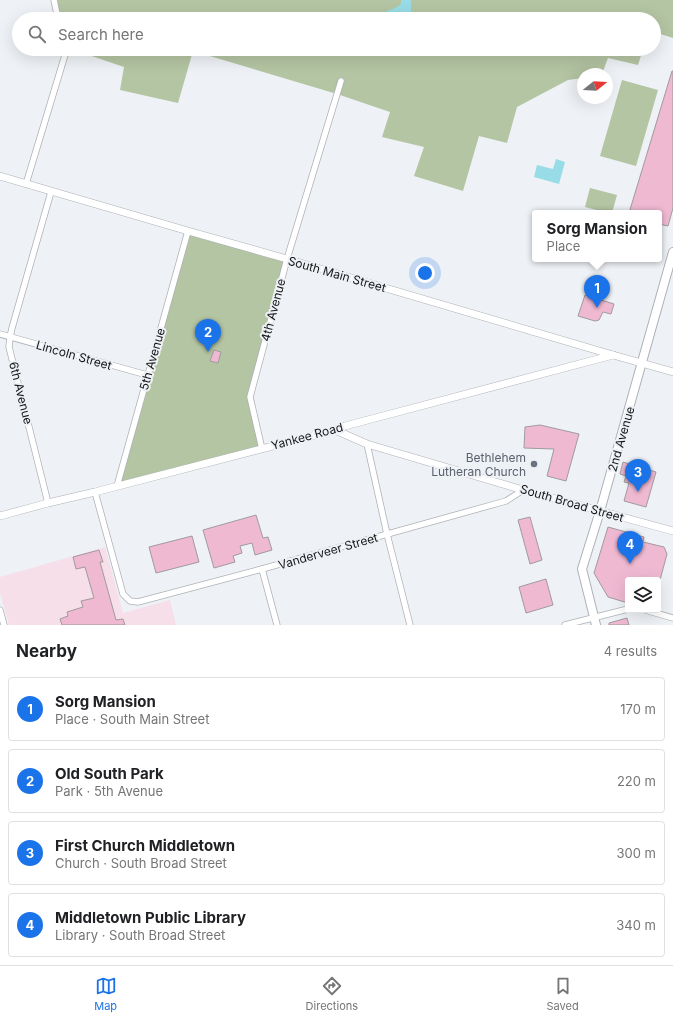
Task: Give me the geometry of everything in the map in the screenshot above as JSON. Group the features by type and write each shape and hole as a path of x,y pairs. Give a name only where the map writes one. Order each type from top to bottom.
{"main road":[{"name":"2nd Avenue","path":"595,621 582,569 600,511 673,252"}],"street":[{"path":"54,0 57,12"},
{"path":"26,184 64,56"},
{"name":"4th Avenue","path":"262,449 250,397 287,259 341,81"},
{"name":"South Main Street","path":"0,176 673,372"},
{"name":"6th Avenue","path":"48,503 9,347 10,337 51,192"},
{"name":"5th Avenue","path":"117,486 188,232"},
{"name":"Lincoln Street","path":"0,334 147,375"},
{"name":"Yankee Road","path":"0,516 335,430 345,426 613,355"},
{"name":"South Broad Street","path":"335,430 367,444 523,490 673,531"},
{"path":"367,444 387,534 410,625"},
{"name":"Vanderveer Street","path":"95,492 123,594 130,601 138,602 262,570 506,501 523,490"},
{"path":"262,570 277,625"},
{"path":"0,610 4,625"},
{"path":"565,625 595,621 625,610"},
{"path":"656,613 673,618"}],"shaded area":[{"path":"105,547 123,613 170,600 176,625 9,625 0,593 0,577"}],"green space":[{"path":"54,0 673,0 673,38 661,34 661,12 57,12"},
{"path":"92,56 192,56 178,103 120,90 124,67"},
{"path":"210,56 641,56 638,65 608,58 604,68 577,68 577,79 568,80 517,107 507,143 479,136 463,191 414,176 424,147 382,137 390,112 337,94"},
{"path":"622,80 658,90 636,166 600,156"},
{"path":"590,188 617,195 613,210 596,210 585,207"},
{"path":"188,231 287,259 250,397 262,449 117,486"}],"water":[{"path":"401,0 411,0 411,12 385,12 395,8 401,4"},
{"path":"556,159 565,162 559,184 534,177 537,165 553,169"}],"building":[{"path":"673,71 673,208 668,226 662,225 662,210 630,210"},
{"path":"585,295 614,304 611,314 603,312 599,320 595,321 578,316"},
{"path":"214,350 221,352 218,363 210,361"},
{"path":"540,425 579,434 566,481 547,476 554,449 524,448 525,427"},
{"path":"623,462 656,472 646,507 624,501 629,483 624,482 626,476 620,474"},
{"path":"256,515 263,538 268,537 272,550 255,555 252,543 240,546 242,553 233,556 235,562 214,568 203,530"},
{"path":"530,517 542,560 530,564 518,520"},
{"path":"608,527 644,537 643,542 664,547 667,554 661,577 625,577 625,602 608,597 594,573"},
{"path":"192,536 199,562 156,573 149,547"},
{"path":"99,550 103,562 100,562 116,620 123,619 125,625 62,625 60,619 68,616 67,612 83,607 81,601 94,598 85,567 76,569 73,557"},
{"path":"546,579 553,605 526,613 519,587"},
{"path":"627,618 629,625 609,625 609,623"}],"place":[{"name":"Sorg Mansion","path":"597,308"},
{"name":"Old South Park","path":"208,352"},
{"name":"Bethlehem Lutheran Church","path":"534,464"},
{"name":"First Church Middletown","path":"638,492"},
{"name":"Middletown Public Library","path":"630,564"}]}
